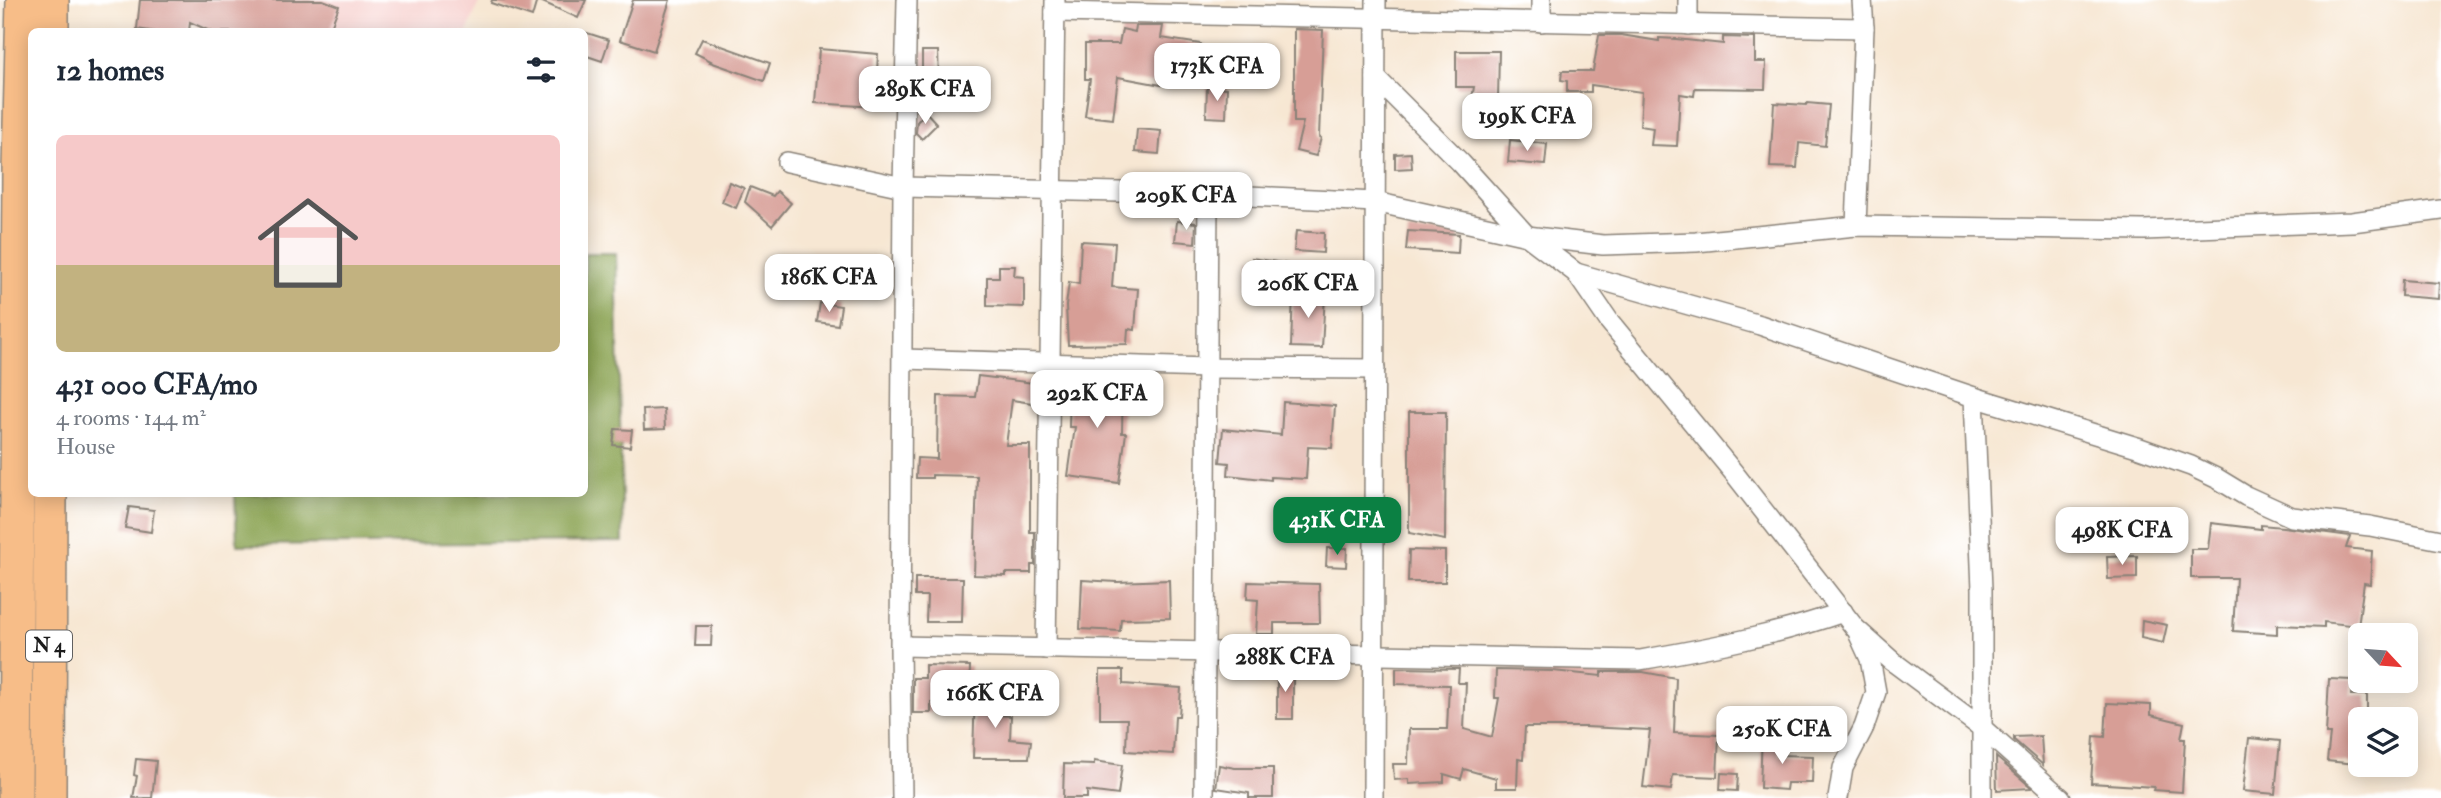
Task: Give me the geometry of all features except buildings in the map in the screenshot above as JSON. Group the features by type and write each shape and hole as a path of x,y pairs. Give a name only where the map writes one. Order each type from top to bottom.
{"highway":[{"name":"N 4","path":"15,798 10,171 23,0"},
{"path":"52,0 52,28"},
{"name":"N 4","path":"49,798 50,497"}],"street":[{"path":"902,798 900,646 907,0"},
{"path":"1541,0 1541,22"},
{"path":"1688,0 1688,26"},
{"path":"1856,226 1863,0"},
{"path":"1046,649 1055,6 1376,9 1541,22 1864,28"},
{"path":"1373,798 1376,9"},
{"path":"1376,78 1461,163 1527,236 1576,273 1609,321 1734,473 1849,620 1892,661 1982,728 2062,798"},
{"path":"788,162 903,187 1208,194 1375,202 1527,236 1604,245 1644,245 1856,226 2144,230 2352,222 2441,210"},
{"path":"1204,798 1208,194"},
{"path":"1576,273 1760,325 1974,397 2137,447 2191,466 2292,517 2370,526 2441,540"},
{"path":"903,359 1208,368 1375,369"},
{"path":"1974,397 1982,589 1982,798"},
{"path":"900,646 1640,660 1743,641 1804,625 1849,620"},
{"path":"1838,798 1843,768 1864,727 1876,692 1870,659 1849,620"}],"shaded area":[{"path":"228,0 480,0 469,28 268,28"}],"green space":[{"path":"588,253 616,253 623,542 237,545 235,497 588,497"}]}
